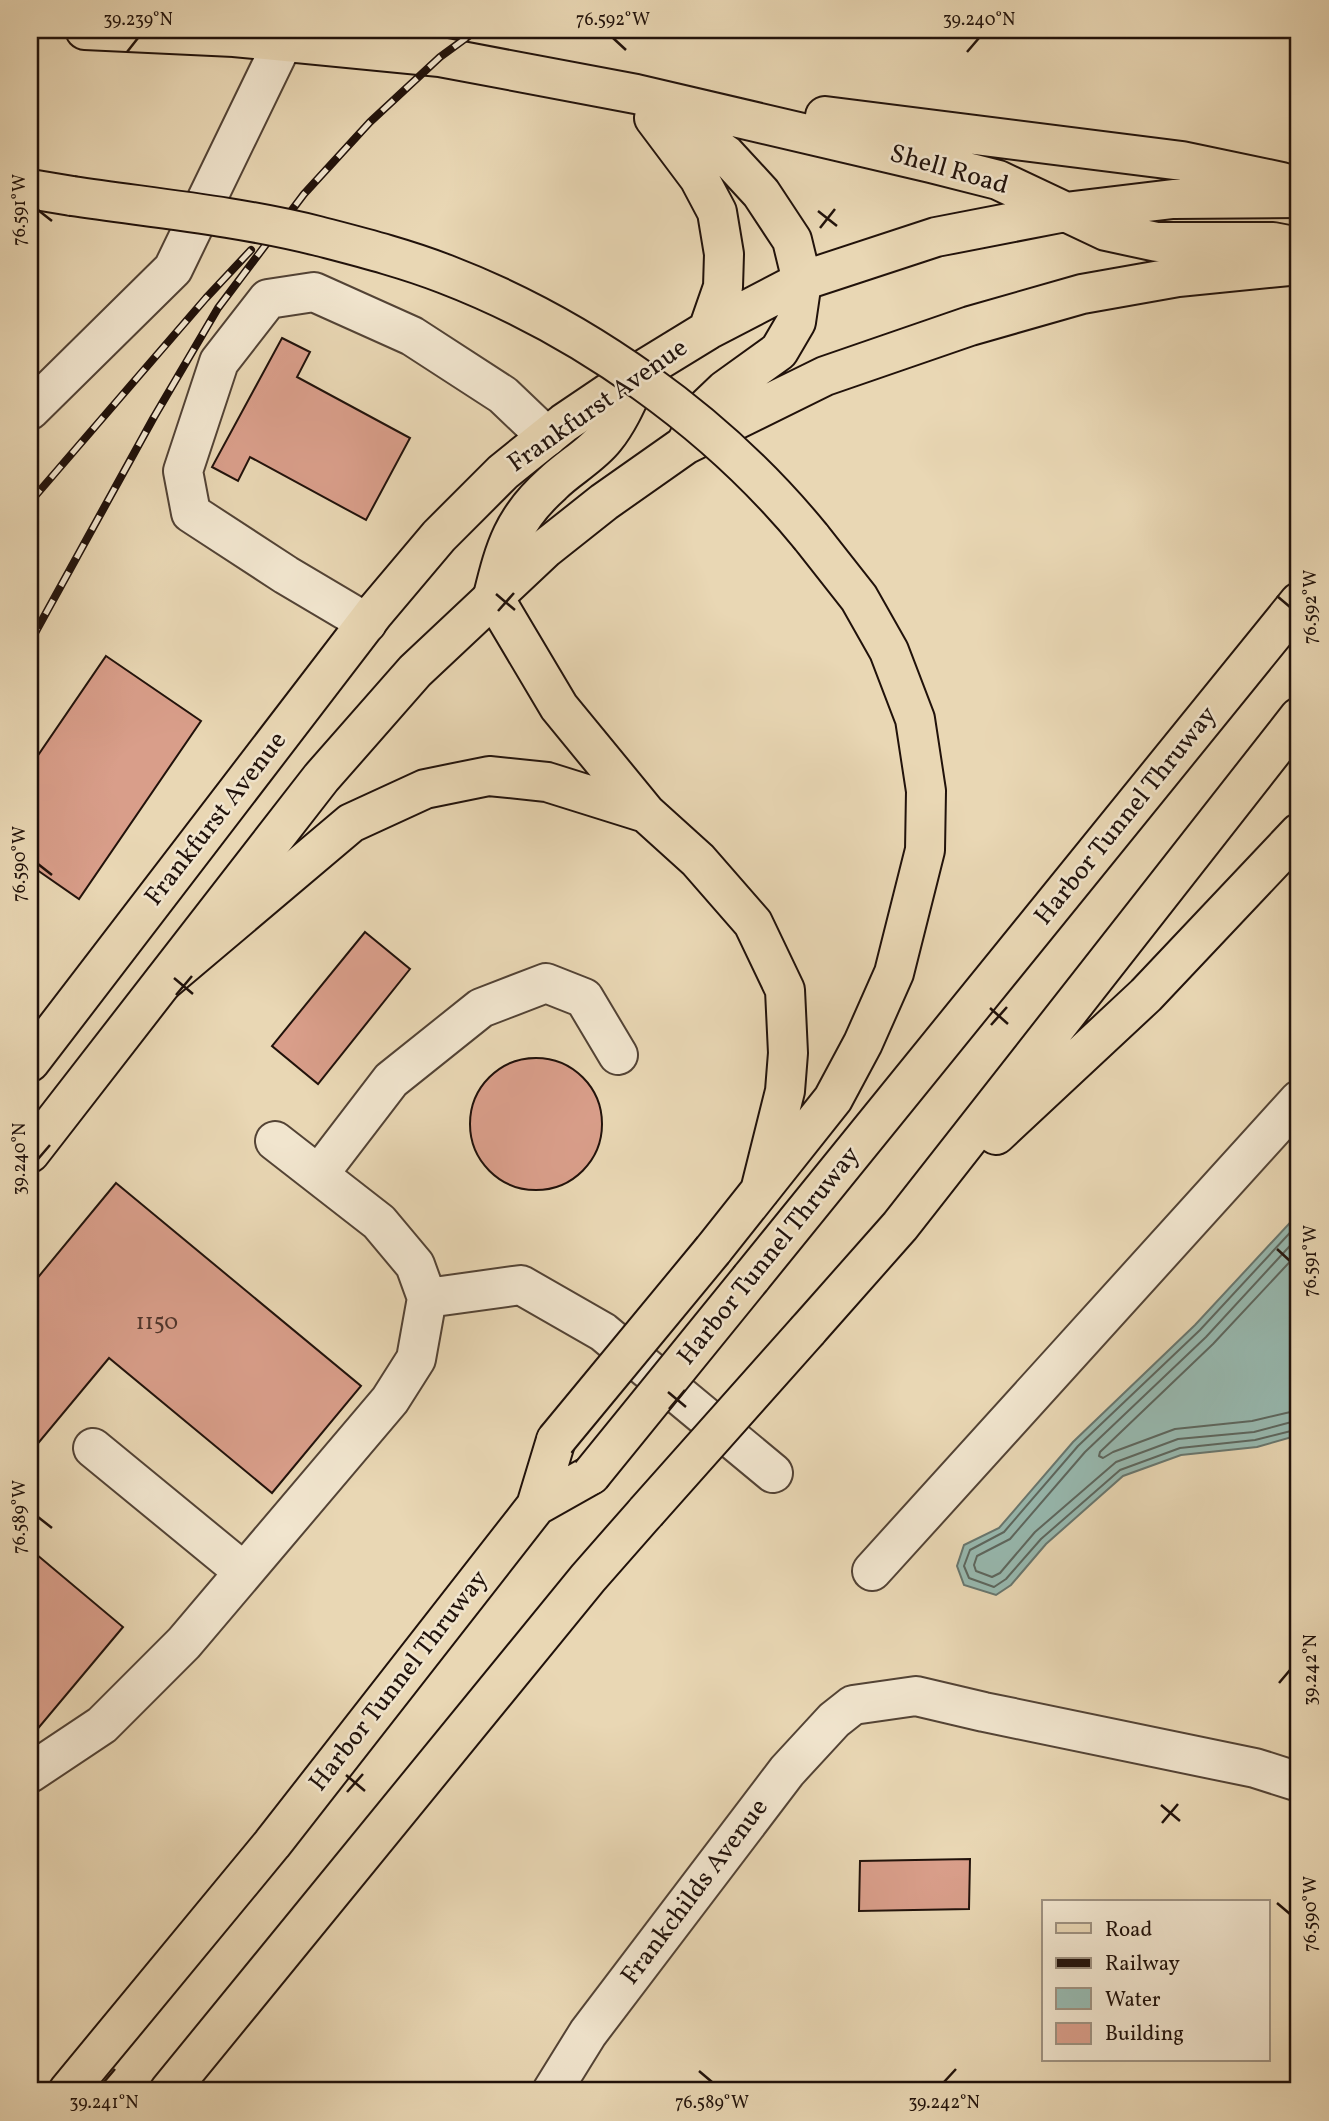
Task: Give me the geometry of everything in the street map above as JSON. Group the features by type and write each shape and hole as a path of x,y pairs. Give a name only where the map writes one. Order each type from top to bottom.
{"main road":[{"name":"Shell Road","path":"85,30 283,42 440,57 636,94 998,180 1106,231 1157,242 1273,242 1299,247"},
{"name":"Shell Road","path":"636,94 1182,161 1299,185"},
{"path":"636,94 726,155 761,193 792,240 802,281 796,322 779,351 725,390 704,411 685,445"},
{"path":"636,94 699,178 717,212 724,254 723,287 708,330"},
{"path":"30,189 315,236 444,273 556,326 679,408 779,498 859,598 889,651 911,708 926,791 925,850 894,972 863,1043 833,1099 556,1440 536,1506"},
{"name":"Frankfurst Avenue","path":"30,1062 367,624 439,536 503,472 547,437 641,371 708,330 802,281 936,237 1065,212 1173,199 1299,198"},
{"path":"30,1153 321,778 415,671 546,548 685,445 825,376 983,322 1094,292 1178,277 1299,265"},
{"path":"641,371 620,415 604,440 551,484 522,516 504,550 493,597 559,707 646,813 698,860 753,923 785,990 788,1053 785,1091 760,1191"},
{"name":"Harbor Tunnel Thruway","path":"68,2091 272,1844 536,1506 591,1475 1299,603"},
{"path":"169,2091 588,1578 900,1226 1299,717"},
{"path":"164,981 351,823 425,789 489,776 547,782 646,813"},
{"path":"900,1226 1146,995 1299,833"}],"lane":[{"path":"30,410 173,269 283,42"},
{"path":"367,624 191,513 183,471 219,362 268,299 314,292 412,336 503,395 547,437"},
{"path":"319,1174 391,1080 481,1008 546,983 583,998 618,1055"},
{"path":"873,1571 1299,1100"},
{"path":"30,1773 102,1725 184,1643 390,1399 416,1359 427,1298 415,1265 379,1222 275,1141"},
{"path":"427,1298 521,1284 603,1332 773,1474"},
{"path":"93,1448 244,1572"},
{"name":"Frankchilds Avenue","path":"552,2091 589,2033 787,1771 834,1720 853,1705 916,1696 1255,1768 1299,1782"}],"water":[{"path":"1299,1213 1299,1435 1257,1447 1181,1455 1123,1476 1046,1544 1011,1585 996,1595 964,1585 957,1566 964,1545 999,1528 1073,1442 1195,1325"}],"building":[{"path":"282,338 310,352 297,377 410,438 366,520 250,457 238,481 212,467"},
{"path":"106,656 201,721 79,899 30,865 30,767"},
{"path":"365,932 410,969 318,1084 272,1046"},
{"path":"536,1058 561,1063 583,1077 597,1099 602,1124 597,1149 583,1171 561,1185 536,1190 511,1185 489,1171 475,1149 470,1124 475,1099 489,1077 511,1063"},
{"path":"116,1183 361,1386 272,1493 109,1358 30,1453 30,1287"},
{"path":"30,1549 123,1627 30,1738"},
{"path":"970,1859 969,1909 859,1911 860,1861"}],"railway":[{"path":"30,642 154,417 218,308 304,194 370,122 440,57 477,30"},
{"path":"30,502 206,298 251,250"}]}
